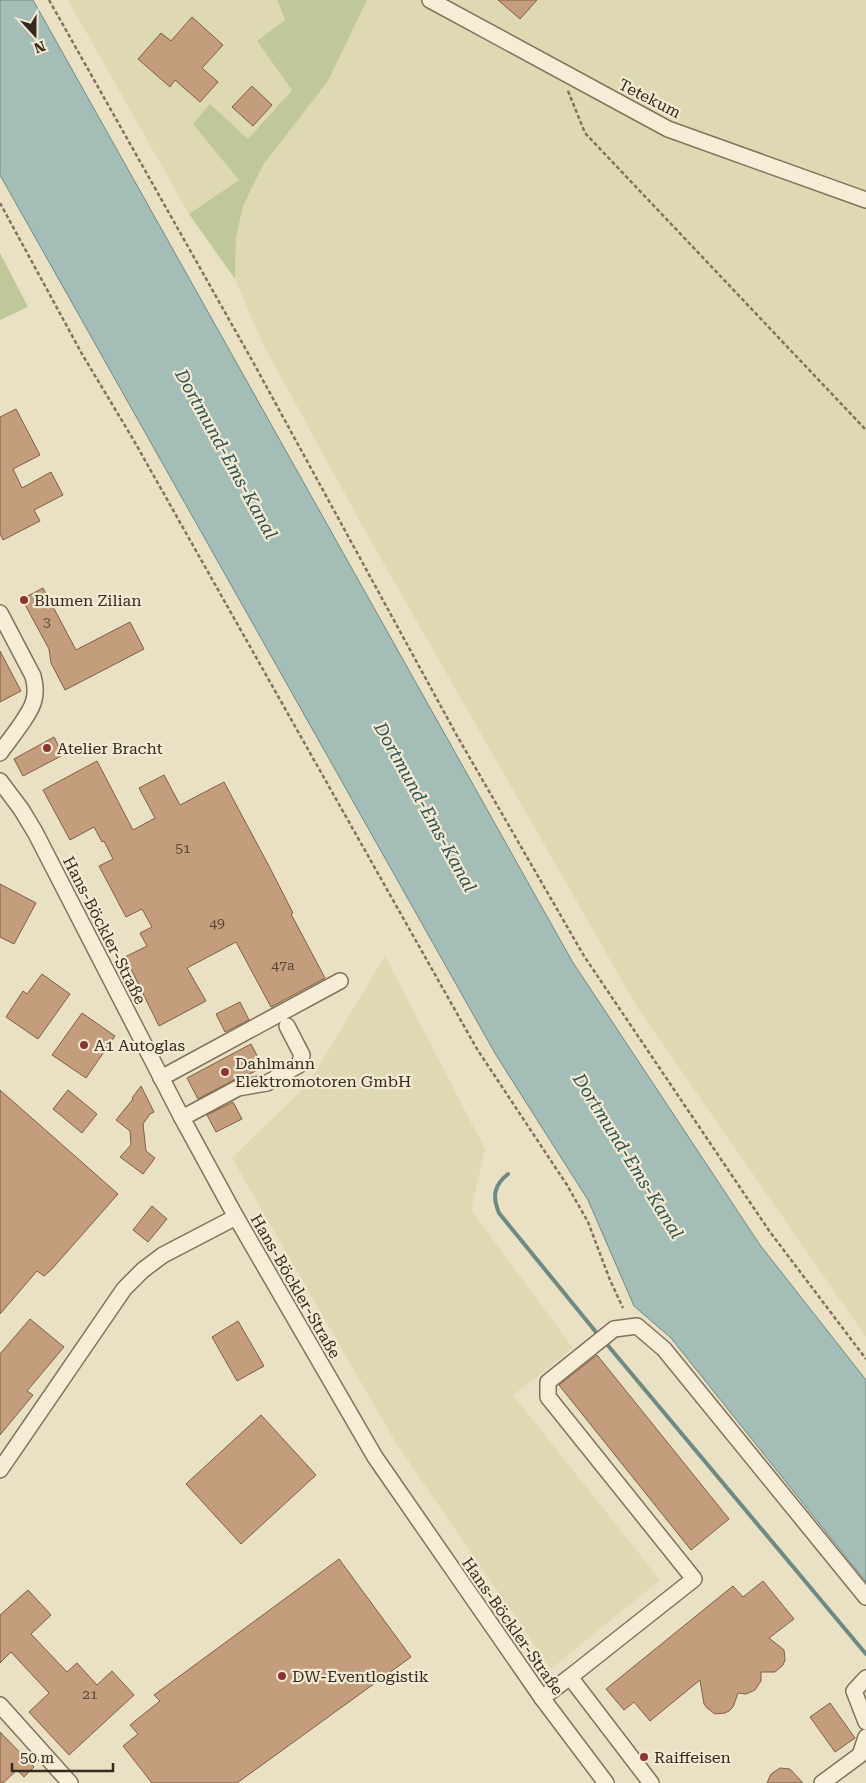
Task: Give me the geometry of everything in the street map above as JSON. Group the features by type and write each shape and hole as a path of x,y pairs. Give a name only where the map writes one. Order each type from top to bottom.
{"street":[{"name":"Tetekum","path":"430,0 668,129 866,200"},
{"path":"0,613 33,676 36,686 34,700 30,709 0,753"},
{"name":"Hans-Böckler-Straße","path":"0,781 22,809 35,832 182,1118 236,1217 375,1457 542,1698 606,1783"},
{"path":"161,1078 340,981"},
{"path":"182,1118 238,1088 267,1083 298,1065 302,1055 287,1026"},
{"path":"0,1470 124,1289 143,1270 163,1256 236,1217"},
{"path":"542,1698 694,1579 548,1397 548,1382 614,1330 637,1326 664,1349 866,1597"},
{"path":"570,1677 651,1783"},
{"path":"866,1678 854,1691 866,1722"},
{"path":"0,1705 70,1783"},
{"path":"822,1783 860,1755 866,1737"}],"path":[{"path":"49,0 238,336 456,734 584,956 770,1232 866,1360"},
{"path":"560,71 585,133 866,430"},
{"path":"0,202 82,354 133,439 477,1049 567,1185 588,1222 623,1308"}],"shaded area":[{"path":"68,0 277,0 285,20 257,41 292,89 248,139 210,105 239,180 189,214"},
{"path":"367,0 423,0 667,133 866,203 866,1337 637,1007 363,527 262,342 235,279 236,238 243,206 263,165 328,81"},
{"path":"447,0 866,0 866,194 669,123"},
{"path":"385,956 485,1149 471,1210 573,1348 513,1395 660,1580 551,1669 396,1443 232,1158 309,1083"}],"green space":[{"path":"277,0 367,0 328,81 263,165 243,206 236,238 235,279 189,214 239,180 193,124 210,104 248,139 292,90 257,41 285,20"},
{"path":"0,253 28,307 0,320"}],"water":[{"name":"Dortmund-Ems-Kanal","path":"0,0 33,0 572,961 760,1245 866,1380 866,1582 671,1338 634,1306 588,1200 496,1055 0,175"}],"building":[{"path":"498,0 537,0 520,19"},
{"path":"192,17 223,45 202,68 218,82 200,102 175,80 170,87 138,59 161,33 171,41"},
{"path":"252,86 272,105 253,126 232,107"},
{"path":"16,409 40,455 13,469 22,488 51,472 63,495 34,510 40,521 3,540 0,534 0,417"},
{"path":"43,588 76,650 130,622 144,649 65,690 51,663 49,649 22,599"},
{"path":"0,651 21,691 0,702"},
{"name":"Atelier Bracht","path":"54,737 63,755 23,776 14,759"},
{"path":"97,761 133,830 155,818 139,788 164,775 180,805 224,782 325,978 271,1007 236,942 187,968 206,1001 159,1026 125,957 147,946 140,933 152,927 142,909 126,917 99,866 113,859 94,827 70,840 43,790"},
{"path":"0,884 36,903 14,944 0,937"},
{"path":"42,974 70,994 38,1039 6,1017 23,991 27,994"},
{"path":"240,1002 249,1020 225,1032 216,1014"},
{"name":"A1 Autoglas","path":"82,1013 115,1036 86,1078 52,1055"},
{"name":"Dahlmann Elektromotoren GmbH","path":"251,1044 263,1067 198,1099 187,1078"},
{"path":"141,1086 154,1112 150,1114 143,1124 146,1151 155,1158 143,1174 120,1157 131,1145 130,1131 116,1120"},
{"path":"0,1090 118,1194 51,1270 44,1276 37,1271 0,1314"},
{"path":"68,1090 97,1114 82,1133 53,1109"},
{"path":"233,1102 242,1119 216,1132 207,1115"},
{"path":"152,1206 167,1219 148,1242 133,1230"},
{"path":"30,1319 64,1347 27,1391 33,1395 0,1435 0,1354"},
{"path":"238,1321 264,1366 237,1381 212,1337"},
{"path":"597,1355 729,1519 691,1550 559,1385"},
{"path":"261,1415 316,1475 241,1544 186,1484"},
{"name":"DW-Eventlogistik","path":"339,1559 411,1657 237,1783 152,1783 123,1746 138,1734 130,1725 160,1701 154,1695"},
{"path":"763,1581 794,1619 769,1638 784,1650 785,1660 783,1665 775,1672 761,1672 761,1681 755,1690 746,1694 738,1693 733,1707 729,1711 715,1714 707,1708 704,1704 700,1680 650,1721 634,1702 624,1710 606,1689 733,1586 743,1597"},
{"path":"28,1590 51,1615 31,1634 67,1672 77,1663 97,1685 112,1671 134,1695 69,1755 29,1712 49,1693 11,1652 0,1663 0,1615"},
{"path":"830,1703 855,1738 835,1752 810,1717"},
{"path":"0,1732 34,1767 24,1777 17,1770 3,1783 0,1783"},
{"path":"780,1768 790,1769 803,1783 767,1783 771,1774"}],"waterway":[{"path":"508,1174 500,1182 496,1191 495,1201 499,1213 600,1337"},
{"path":"605,1342 866,1654"}],"place":[{"name":"Blumen Zilian","path":"24,600"},
{"name":"Atelier Bracht","path":"47,748"},
{"name":"A1 Autoglas","path":"84,1045"},
{"name":"Dahlmann Elektromotoren GmbH","path":"225,1072"},
{"name":"DW-Eventlogistik","path":"282,1676"},
{"name":"Raiffeisen","path":"644,1757"}]}
